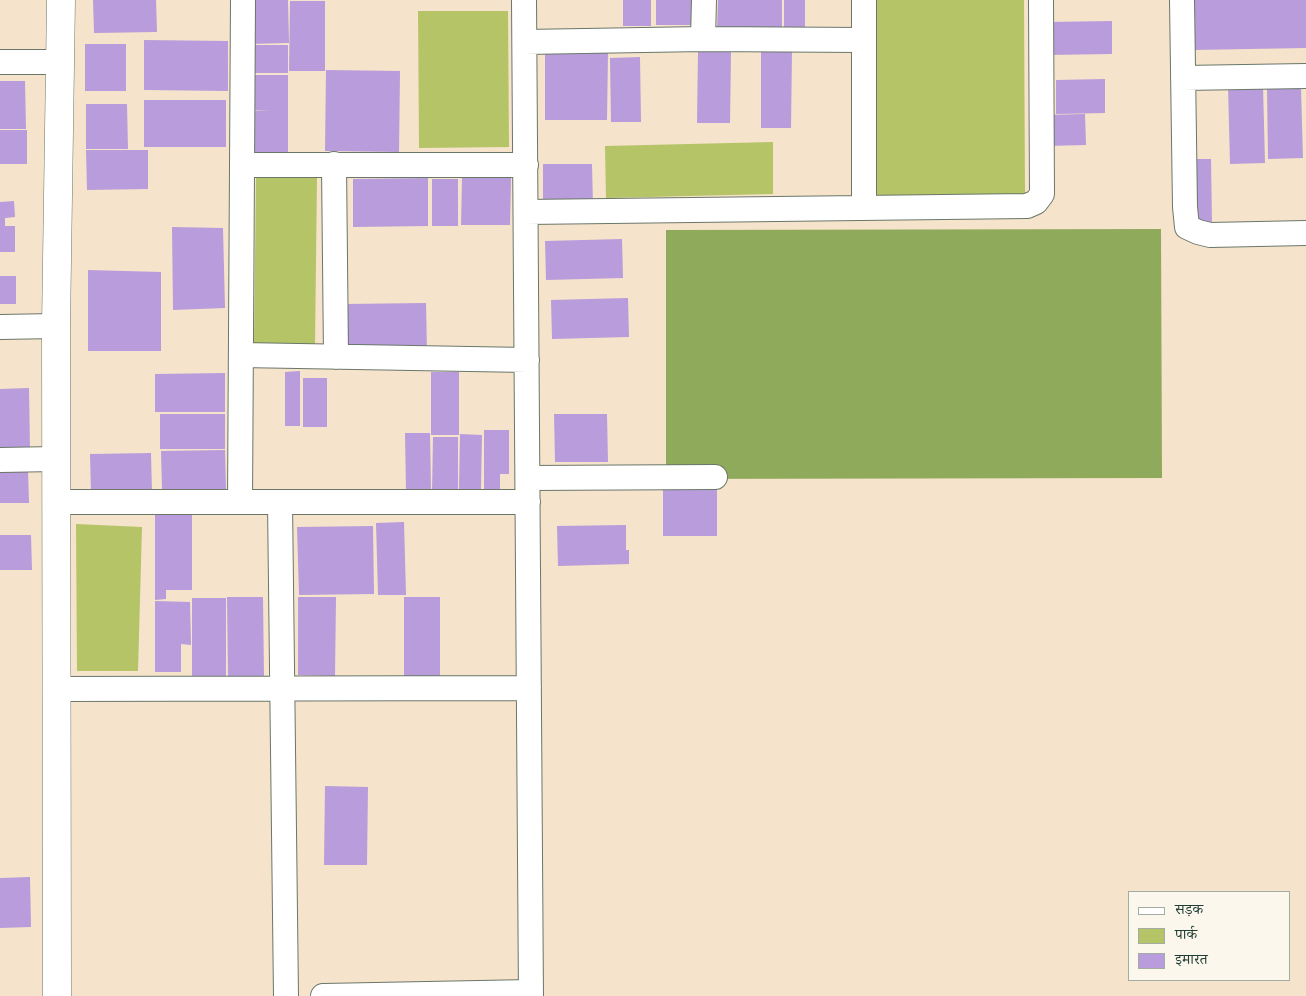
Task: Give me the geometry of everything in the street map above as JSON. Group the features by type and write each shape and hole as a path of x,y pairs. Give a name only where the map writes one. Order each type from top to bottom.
{"street":[{"path":"57,996 56,326 61,0"},
{"path":"240,502 243,0"},
{"path":"323,996 532,994 524,0"},
{"path":"703,39 704,0"},
{"path":"864,0 864,208"},
{"path":"526,212 1027,206 1036,202 1042,194 1041,0"},
{"path":"1182,0 1185,207 1187,227 1210,235 1306,233"},
{"path":"525,42 703,39 864,40"},
{"path":"0,62 60,62"},
{"path":"1183,78 1306,76"},
{"path":"334,164 336,357"},
{"path":"242,165 526,165"},
{"path":"0,327 56,326"},
{"path":"241,355 527,360"},
{"path":"0,460 56,459"},
{"path":"528,478 715,477"},
{"path":"56,502 528,502"},
{"path":"280,502 286,996"},
{"path":"56,689 529,688"}],"green space":[{"path":"876,0 1024,0 1025,194 874,198"},
{"path":"418,11 508,11 509,147 419,148"},
{"path":"773,142 773,194 606,198 605,146"},
{"path":"256,176 317,177 315,345 254,344"},
{"path":"1161,229 1162,478 666,479 666,230"},
{"path":"76,524 142,527 138,671 77,671"}],"building":[{"path":"93,0 156,0 157,32 94,33"},
{"path":"248,0 288,0 289,43 249,44"},
{"path":"623,0 651,0 651,26 623,26"},
{"path":"656,0 692,0 691,25 656,25"},
{"path":"718,0 782,0 782,29 717,29"},
{"path":"784,0 805,0 805,29 784,29"},
{"path":"1192,0 1306,0 1306,48 1193,50"},
{"path":"290,1 325,1 325,71 289,71"},
{"path":"1112,21 1112,54 1047,55 1047,22"},
{"path":"144,40 228,41 228,91 144,90"},
{"path":"85,44 126,44 126,91 85,91"},
{"path":"248,45 288,45 288,73 248,73"},
{"path":"698,51 731,52 730,123 697,123"},
{"path":"761,51 792,51 791,128 761,128"},
{"path":"545,53 608,53 607,120 545,120"},
{"path":"640,57 641,122 611,122 610,58"},
{"path":"326,70 400,71 399,152 325,151"},
{"path":"247,75 288,75 288,158 245,159 244,111 270,110 247,110"},
{"path":"1105,79 1105,113 1056,114 1056,80"},
{"path":"0,81 25,81 26,129 0,129"},
{"path":"1263,85 1265,163 1230,164 1228,86"},
{"path":"1301,88 1303,158 1268,159 1267,89"},
{"path":"144,100 226,100 226,147 144,147"},
{"path":"86,104 127,104 128,149 86,149"},
{"path":"1085,114 1086,145 1046,146 1045,115"},
{"path":"0,130 27,130 27,164 0,164"},
{"path":"86,150 148,150 148,189 87,190"},
{"path":"1190,159 1211,159 1212,224 1191,224"},
{"path":"543,164 592,164 593,207 543,207"},
{"path":"428,178 428,226 353,227 353,179"},
{"path":"462,178 511,178 510,225 461,225"},
{"path":"432,179 458,179 458,226 432,226"},
{"path":"14,201 15,217 5,218 5,226 15,226 15,252 0,252 0,202"},
{"path":"172,227 223,228 225,308 173,310"},
{"path":"622,239 623,278 546,280 545,241"},
{"path":"88,270 161,272 161,351 88,351"},
{"path":"0,276 16,276 16,304 0,304"},
{"path":"628,298 629,337 552,339 551,300"},
{"path":"426,303 427,352 346,354 345,304"},
{"path":"300,371 300,426 285,426 285,372"},
{"path":"431,372 459,372 459,435 431,435"},
{"path":"225,373 225,412 155,412 155,374"},
{"path":"303,378 327,378 327,427 303,427"},
{"path":"29,388 30,450 0,450 0,389"},
{"path":"160,414 225,414 225,449 160,449"},
{"path":"554,414 607,414 608,462 555,462"},
{"path":"484,430 509,430 509,474 500,474 500,492 484,492"},
{"path":"405,433 430,433 431,491 406,491"},
{"path":"460,434 482,435 481,489 459,489"},
{"path":"433,437 458,437 458,493 432,493"},
{"path":"225,450 226,489 162,490 161,451"},
{"path":"151,453 152,492 91,493 90,454"},
{"path":"28,470 29,503 0,503 0,471"},
{"path":"717,489 717,536 663,536 663,490"},
{"path":"155,513 192,513 192,590 166,590 166,599 155,600"},
{"path":"404,522 406,595 378,595 376,523"},
{"path":"626,525 626,550 629,550 629,564 558,566 557,526"},
{"path":"373,526 374,594 299,595 297,527"},
{"path":"0,535 31,535 32,570 0,570"},
{"path":"227,597 263,597 264,677 228,677"},
{"path":"298,597 336,597 335,676 298,675"},
{"path":"404,597 440,597 440,677 404,676"},
{"path":"192,598 226,598 226,677 192,677"},
{"path":"155,601 190,602 191,645 181,644 181,672 155,672"},
{"path":"325,786 368,787 367,865 324,865"},
{"path":"30,877 31,927 0,928 0,878"}]}
